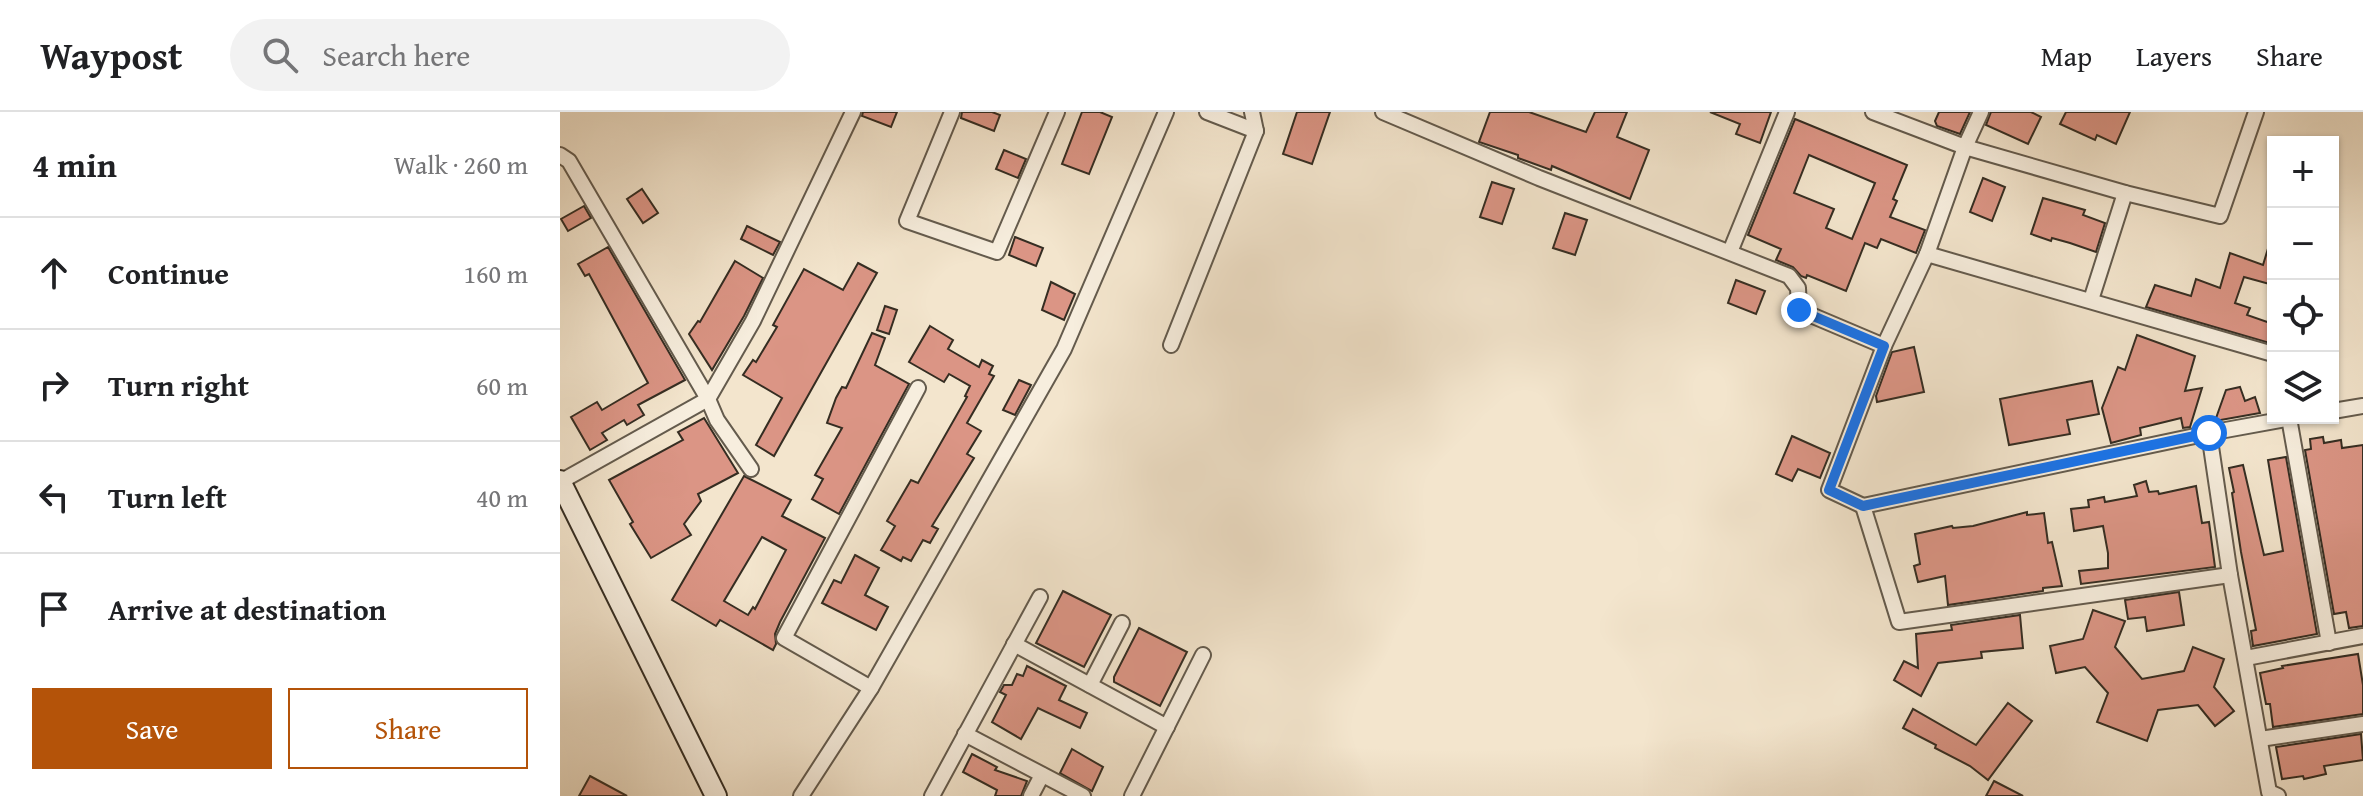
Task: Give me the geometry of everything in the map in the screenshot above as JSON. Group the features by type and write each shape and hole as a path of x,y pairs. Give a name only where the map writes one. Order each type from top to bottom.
{"main road":[{"path":"560,481 716,796"}],"street":[{"path":"560,481 708,399 753,321 853,112"},
{"path":"952,112 907,221 997,252 1057,112"},
{"path":"801,796 871,688 1064,349 1166,112"},
{"path":"1207,112 1256,131"},
{"path":"1171,345 1256,131 1252,112"},
{"path":"1383,112 1539,178 1789,276 1798,288 1799,310 1884,346"},
{"path":"1730,252 1787,112"},
{"path":"1873,112 1965,147 2125,193 2220,216 2256,112"},
{"path":"1981,112 1965,147 1927,254 1884,346 1829,490 1863,506 2267,422"},
{"path":"560,155 569,161 708,399 717,420 751,469"},
{"path":"2091,300 2125,193"},
{"path":"1927,254 2267,352"},
{"path":"871,688 784,638 918,388"},
{"path":"2339,410 2363,406"},
{"path":"2291,424 2329,643"},
{"path":"2209,433 2230,575 2269,792 2278,796"},
{"path":"1863,506 1899,622 2230,575"},
{"path":"932,796 1040,597"},
{"path":"1090,685 1122,623"},
{"path":"2246,658 2363,636"},
{"path":"1014,644 1167,727"},
{"path":"1132,796 1203,655"},
{"path":"2260,739 2363,724"},
{"path":"965,734 1083,796"},
{"path":"1031,796 1042,775"}],"building":[{"path":"863,112 897,112 891,127 862,116"},
{"path":"962,112 1000,115 994,131 961,118"},
{"path":"1082,112 1100,112 1112,117 1089,174 1062,164"},
{"path":"1297,112 1330,112 1312,164 1283,154"},
{"path":"1490,112 1529,112 1586,132 1595,112 1627,112 1617,137 1649,150 1630,199 1552,166 1551,170 1479,142"},
{"path":"1710,112 1771,112 1760,143 1736,134 1740,124"},
{"path":"1939,112 1970,112 1960,134 1937,126 1935,121"},
{"path":"1991,112 2031,112 2041,117 2028,144 1986,125"},
{"path":"2066,112 2130,112 2116,144 2097,135 2095,140 2060,124"},
{"path":"1795,119 1907,165 1893,199 1897,201 1890,217 1925,230 1916,253 1881,239 1877,248 1865,243 1846,291 1807,275 1806,278 1801,276 1793,267 1776,260 1781,249 1748,235","holes":["1809,155 1875,183 1852,239 1826,228 1834,209 1794,193"]},
{"path":"1004,150 1026,159 1018,178 996,169"},
{"path":"1983,178 2005,187 1992,221 1970,212"},
{"path":"1492,182 1514,189 1502,224 1480,217"},
{"path":"642,189 658,213 643,223 627,199"},
{"path":"2043,198 2085,210 2083,215 2105,223 2096,252 2031,234"},
{"path":"584,206 591,218 568,231 561,219"},
{"path":"1565,213 1587,220 1575,255 1553,248"},
{"path":"747,226 780,242 773,255 741,239"},
{"path":"1015,237 1043,248 1036,266 1009,255"},
{"path":"608,247 685,380 638,405 644,415 627,425 624,420 602,433 607,440 590,450 571,417 597,402 602,410 648,383 589,274 585,276 578,264"},
{"path":"2267,252 2267,283 2244,277 2235,303 2250,308 2247,315 2267,322 2267,342 2146,307 2155,285 2191,296 2196,279 2220,288 2230,253 2263,265"},
{"path":"735,261 763,278 712,370 689,334 700,322"},
{"path":"858,263 877,273 774,456 756,445 782,398 743,375 753,360 756,362 777,327 773,325 804,269 843,290"},
{"path":"1736,280 1765,291 1756,314 1728,303"},
{"path":"1051,282 1075,294 1064,320 1042,310"},
{"path":"885,306 897,310 889,334 877,330"},
{"path":"930,326 953,340 948,349 979,367 982,360 993,366 989,374 994,376 967,423 981,431 967,454 974,458 932,526 938,529 930,543 923,540 911,561 903,557 901,561 881,550 895,526 887,521 911,480 918,483 967,397 970,386 949,374 944,382 909,362"},
{"path":"872,333 885,338 875,365 909,384 839,514 812,499 823,479 815,475 842,428 827,423 836,398 842,387 846,388"},
{"path":"2137,335 2195,356 2185,391 2202,388 2190,427 2183,428 2181,418 2140,428 2141,435 2111,443 2102,408 2118,367 2125,370"},
{"path":"1914,347 1924,392 1877,402 1876,396 1892,352"},
{"path":"1019,380 1031,385 1015,415 1003,410"},
{"path":"2092,381 2099,414 2067,420 2070,434 2009,445 2000,399"},
{"path":"2240,387 2245,401 2255,397 2260,413 2215,421 2226,390"},
{"path":"704,418 738,473 698,494 701,501 684,524 691,535 651,558 609,480 683,440 678,432"},
{"path":"1792,436 1830,453 1820,478 1798,469 1792,481 1776,474"},
{"path":"2323,437 2324,443 2341,440 2342,448 2363,445 2363,626 2349,628 2346,612 2334,614 2305,450 2311,449 2310,439"},
{"path":"2286,457 2317,634 2253,646 2251,631 2256,630 2229,468 2243,465 2264,555 2283,551 2268,460"},
{"path":"744,476 791,500 782,516 825,538 780,622 773,650 720,620 716,626 672,600","holes":["762,537 786,550 755,609 753,607 748,615 724,601"]},
{"path":"2146,481 2149,492 2158,491 2159,494 2196,486 2202,523 2209,522 2215,567 2081,584 2079,571 2108,568 2108,553 2103,526 2074,531 2071,509 2089,507 2088,500 2104,497 2105,502 2137,496 2134,485"},
{"path":"2027,512 2027,515 2044,513 2048,543 2052,542 2062,586 1948,605 1945,576 1918,582 1914,566 1920,564 1915,534 1952,526 1973,526"},
{"path":"855,555 879,568 865,595 888,607 876,630 822,603 834,580 841,583"},
{"path":"1063,591 1111,615 1084,667 1036,643"},
{"path":"2179,592 2184,625 2147,631 2145,617 2128,619 2125,600"},
{"path":"2093,610 2125,621 2115,647 2142,679 2184,671 2193,647 2224,659 2214,687 2234,711 2215,726 2198,705 2158,710 2147,741 2097,722 2108,693 2085,667 2056,673 2050,646 2083,639"},
{"path":"2020,615 2023,648 1981,652 1982,658 1938,663 1921,696 1894,680 1904,661 1918,668 1916,634 1952,630 1951,625"},
{"path":"1139,628 1187,652 1160,706 1114,682"},
{"path":"2358,654 2363,685 2363,714 2273,727 2270,704 2266,704 2260,673 2282,666"},
{"path":"1027,666 1066,686 1059,700 1087,713 1080,728 1038,708 1021,739 992,722 1006,695 1000,692 1004,685 1012,685 1017,674 1023,676"},
{"path":"2008,703 2032,721 1988,780 1970,766 1935,748 1936,745 1903,728 1913,709 1976,745"},
{"path":"2361,734 2363,760 2324,766 2326,774 2304,779 2303,776 2282,779 2276,747"},
{"path":"1072,749 1103,767 1092,791 1060,773"},
{"path":"972,754 997,767 995,770 1027,781 1021,796 995,796 997,790 963,772"},
{"path":"590,776 627,796 579,796"},
{"path":"1994,781 2023,796 1986,796"}],"route":[{"path":"1799,310 1884,346 1829,490 1863,506 2209,433"}]}
